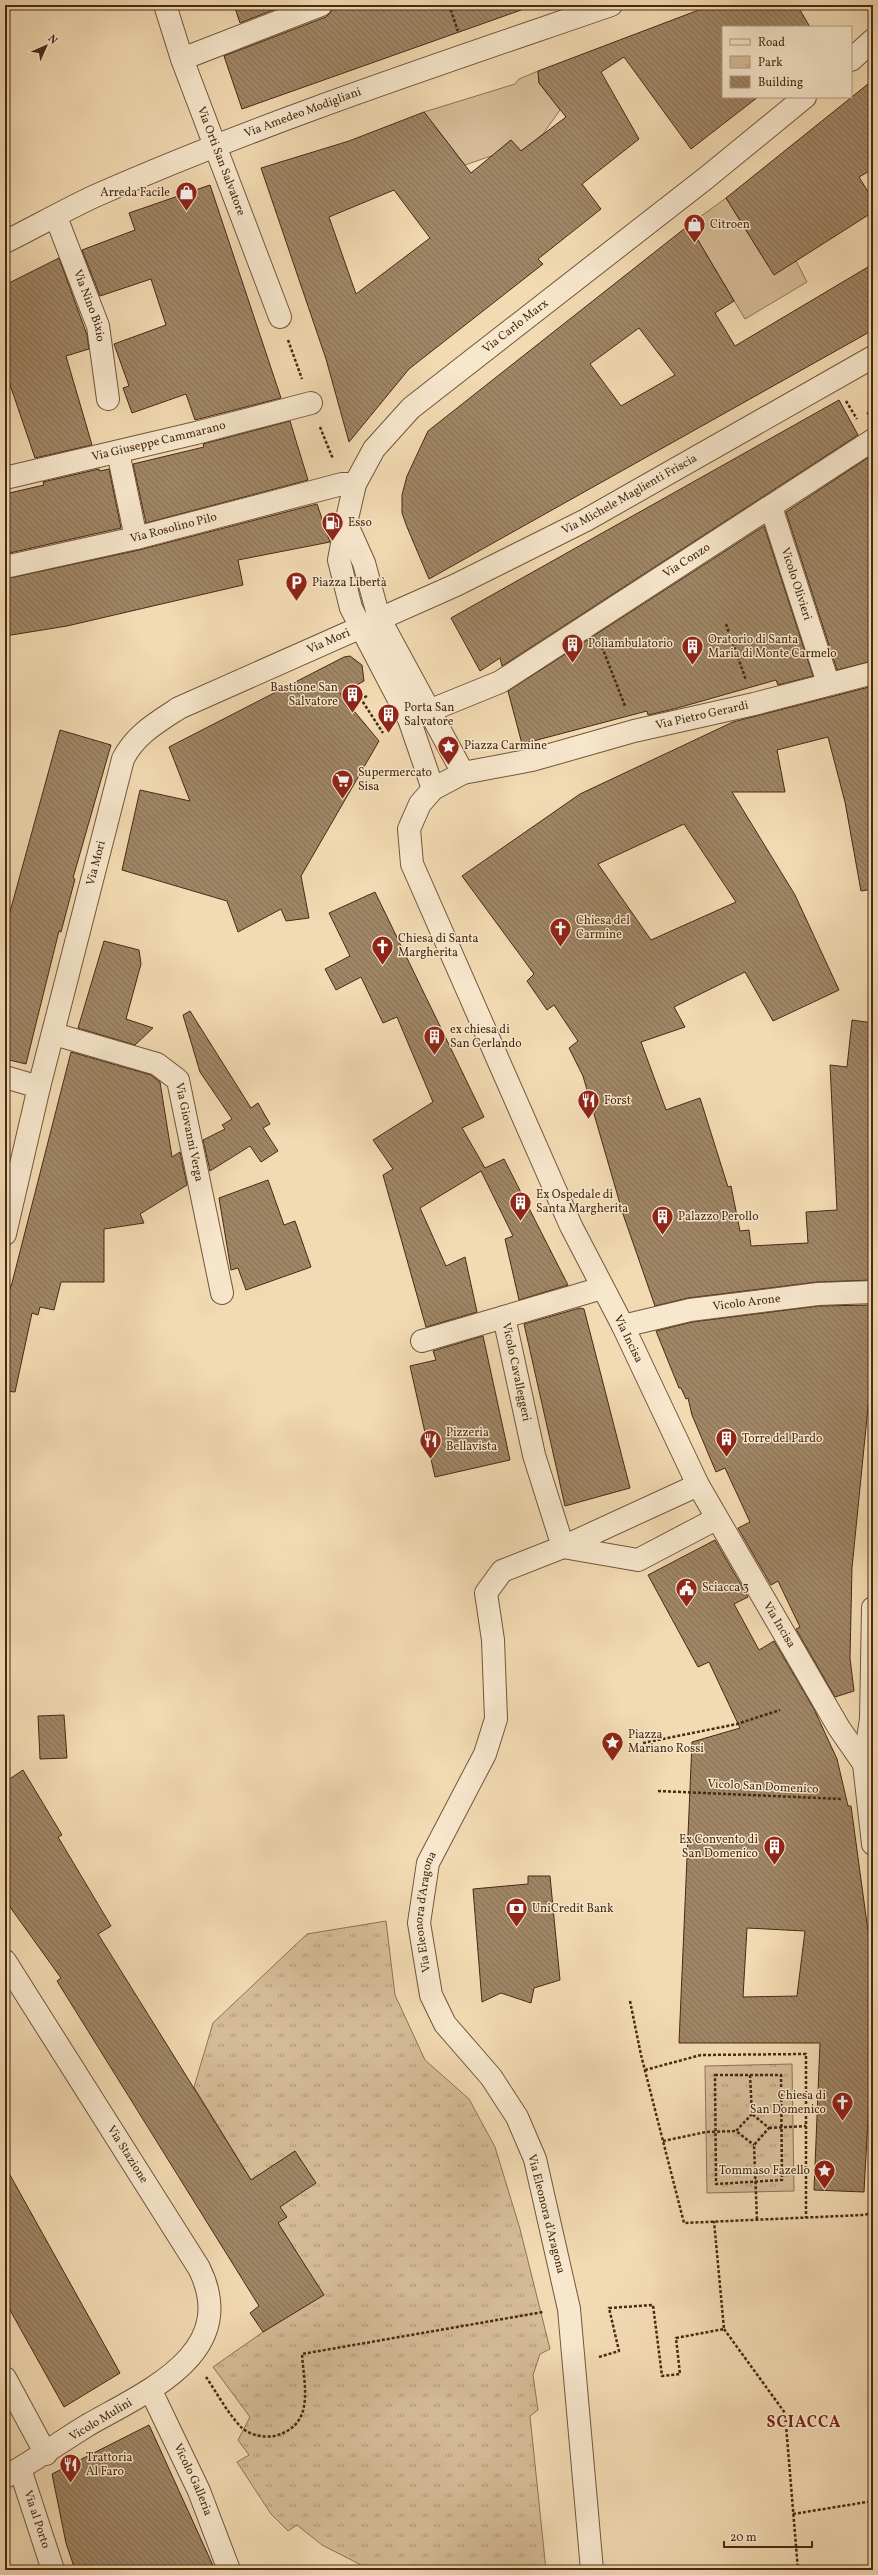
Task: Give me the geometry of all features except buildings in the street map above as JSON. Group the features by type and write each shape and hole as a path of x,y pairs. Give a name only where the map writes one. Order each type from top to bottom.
{"street":[{"name":"Via Orti San Salvatore","path":"165,5 182,59 280,317"},
{"path":"182,59 321,5"},
{"name":"Via Amedeo Modigliani","path":"5,242 94,197 215,145 466,54 610,5"},
{"path":"852,59 873,40"},
{"name":"Via Carlo Marx","path":"360,628 351,608 339,560 346,523 348,484 374,449 411,408 706,178 805,98"},
{"name":"Via Nino Bixio","path":"56,217 98,326 108,399"},
{"name":"Via Michele Maglienti Friscia","path":"360,628 379,618 456,585 586,520 873,357"},
{"name":"Via Giuseppe Cammarano","path":"5,478 118,452 311,403"},
{"name":"Via Conzo","path":"409,719 430,709 500,682 873,440"},
{"path":"118,452 136,538"},
{"name":"Via Rosolino Pilo","path":"5,567 136,538 348,484"},
{"name":"Vicolo Olivieri","path":"771,507 828,683"},
{"path":"346,523 364,563 379,618 430,709 463,773"},
{"path":"360,628 409,719 433,789"},
{"name":"Via Mori","path":"5,1234 39,1087 54,1034 123,759 131,743 147,729 179,708 360,628"},
{"name":"Via Pietro Gerardi","path":"433,789 463,773 532,760 634,731 754,704 828,683 873,673"},
{"name":"Via Incisa","path":"433,789 420,804 409,828 412,864 426,896 568,1219 602,1288 623,1326 698,1485 716,1519 839,1728 867,1780"},
{"name":"Via Giovanni Verga","path":"54,1034 157,1064 178,1080 222,1293"},
{"path":"5,1076 39,1087"},
{"name":"Vicolo Cavalleggeri","path":"563,1546 534,1455 504,1317 602,1288"},
{"name":"Vicolo Arone","path":"623,1326 690,1310 818,1294 873,1292"},
{"path":"422,1341 504,1317"},
{"path":"563,1546 698,1485"},
{"path":"563,1546 638,1560 716,1519"},
{"name":"Via Eleonora d'Aragona","path":"563,1546 502,1571 486,1593 493,1640 496,1719 485,1754 428,1864 420,1930 431,1995 437,2007 446,2024 491,2078 517,2117 535,2159 569,2309 576,2362 592,2570"},
{"path":"873,1608 871,1719 867,1780 873,1844"},
{"name":"Via Stazione","path":"5,1961 207,2283 211,2299 207,2330 191,2356"},
{"name":"Vicolo Mulini","path":"12,2473 46,2454 87,2426 151,2391 191,2356"},
{"path":"5,2378 46,2454"},
{"name":"Vicolo Galleria","path":"151,2391 199,2491 229,2570"},
{"name":"Via al Porto","path":"12,2473 53,2570"}],"path":[{"path":"833,380 857,419 873,410"},
{"path":"592,622 634,731"},
{"path":"726,624 754,704"},
{"path":"643,1743 737,1724 780,1710"},
{"name":"Vicolo San Domenico","path":"658,1791 867,1780"},
{"path":"630,2001 645,2070 684,2223 806,2218 873,2213"},
{"path":"645,2070 701,2055 806,2054 806,2218"},
{"path":"781,2074 782,2180 754,2184 716,2184 715,2075 750,2075 781,2074"},
{"path":"736,2131 752,2114 750,2075"},
{"path":"752,2114 769,2128 806,2126"},
{"path":"757,2220 754,2184 754,2145 769,2128"},
{"path":"663,2141 716,2131 736,2131 754,2145"},
{"path":"714,2221 724,2329 785,2413 798,2570"},
{"path":"576,2362 619,2351 610,2308 653,2305 662,2376 680,2374 676,2338 724,2329"},
{"path":"191,2356 242,2428 260,2436 270,2436 292,2428 305,2410 302,2354 569,2309"},
{"path":"793,2514 873,2501"}],"green space":[{"path":"538,71 539,83 560,110 543,134 521,151 511,140 494,155 465,165 424,112 515,84 519,79"},
{"path":"726,198 767,264 793,255 807,282 745,319 689,225"},
{"path":"386,1921 395,1995 425,2060 469,2099 495,2147 520,2229 550,2349 540,2354 533,2375 538,2410 530,2416 546,2570 371,2570 322,2545 297,2525 288,2531 271,2514 237,2462 249,2455 238,2440 250,2417 213,2367 263,2332 323,2295 278,2223 280,2207 295,2152 251,2180 194,2087 213,2023 307,1934"},
{"path":"792,2064 794,2191 707,2193 705,2066"}],"place":[{"name":"Arreda Facile","path":"186,212"},
{"name":"Citroen","path":"695,244"},
{"name":"Esso","path":"333,542"},
{"name":"Piazza Libertà","path":"296,602"},
{"name":"Poliambulatorio","path":"572,664"},
{"name":"Oratorio di Santa Maria di Monte Carmelo","path":"693,666"},
{"name":"Bastione San Salvatore","path":"353,714"},
{"name":"Porta San Salvatore","path":"388,734"},
{"name":"Piazza Carmine","path":"449,766"},
{"name":"Supermercato Sisa","path":"343,800"},
{"name":"Chiesa del Carmine","path":"561,948"},
{"name":"Chiesa di Santa Margherita","path":"383,966"},
{"name":"ex chiesa di San Gerlando","path":"434,1056"},
{"name":"Forst","path":"589,1120"},
{"name":"Ex Ospedale di Santa Margherita","path":"521,1222"},
{"name":"Palazzo Perollo","path":"663,1236"},
{"name":"Torre del Pardo","path":"726,1458"},
{"name":"Pizzeria Bellavista","path":"431,1460"},
{"name":"Sciacca 3","path":"687,1608"},
{"name":"Piazza Mariano Rossi","path":"613,1762"},
{"name":"Ex Convento di San Domenico","path":"774,1866"},
{"name":"UniCredit Bank","path":"516,1928"},
{"name":"Chiesa di San Domenico","path":"842,2122"},
{"name":"Tommaso Fazello","path":"825,2190"},
{"name":"Trattoria Al Faro","path":"70,2484"}],"district":[{"name":"SCIACCA","path":"804,2423"}]}
